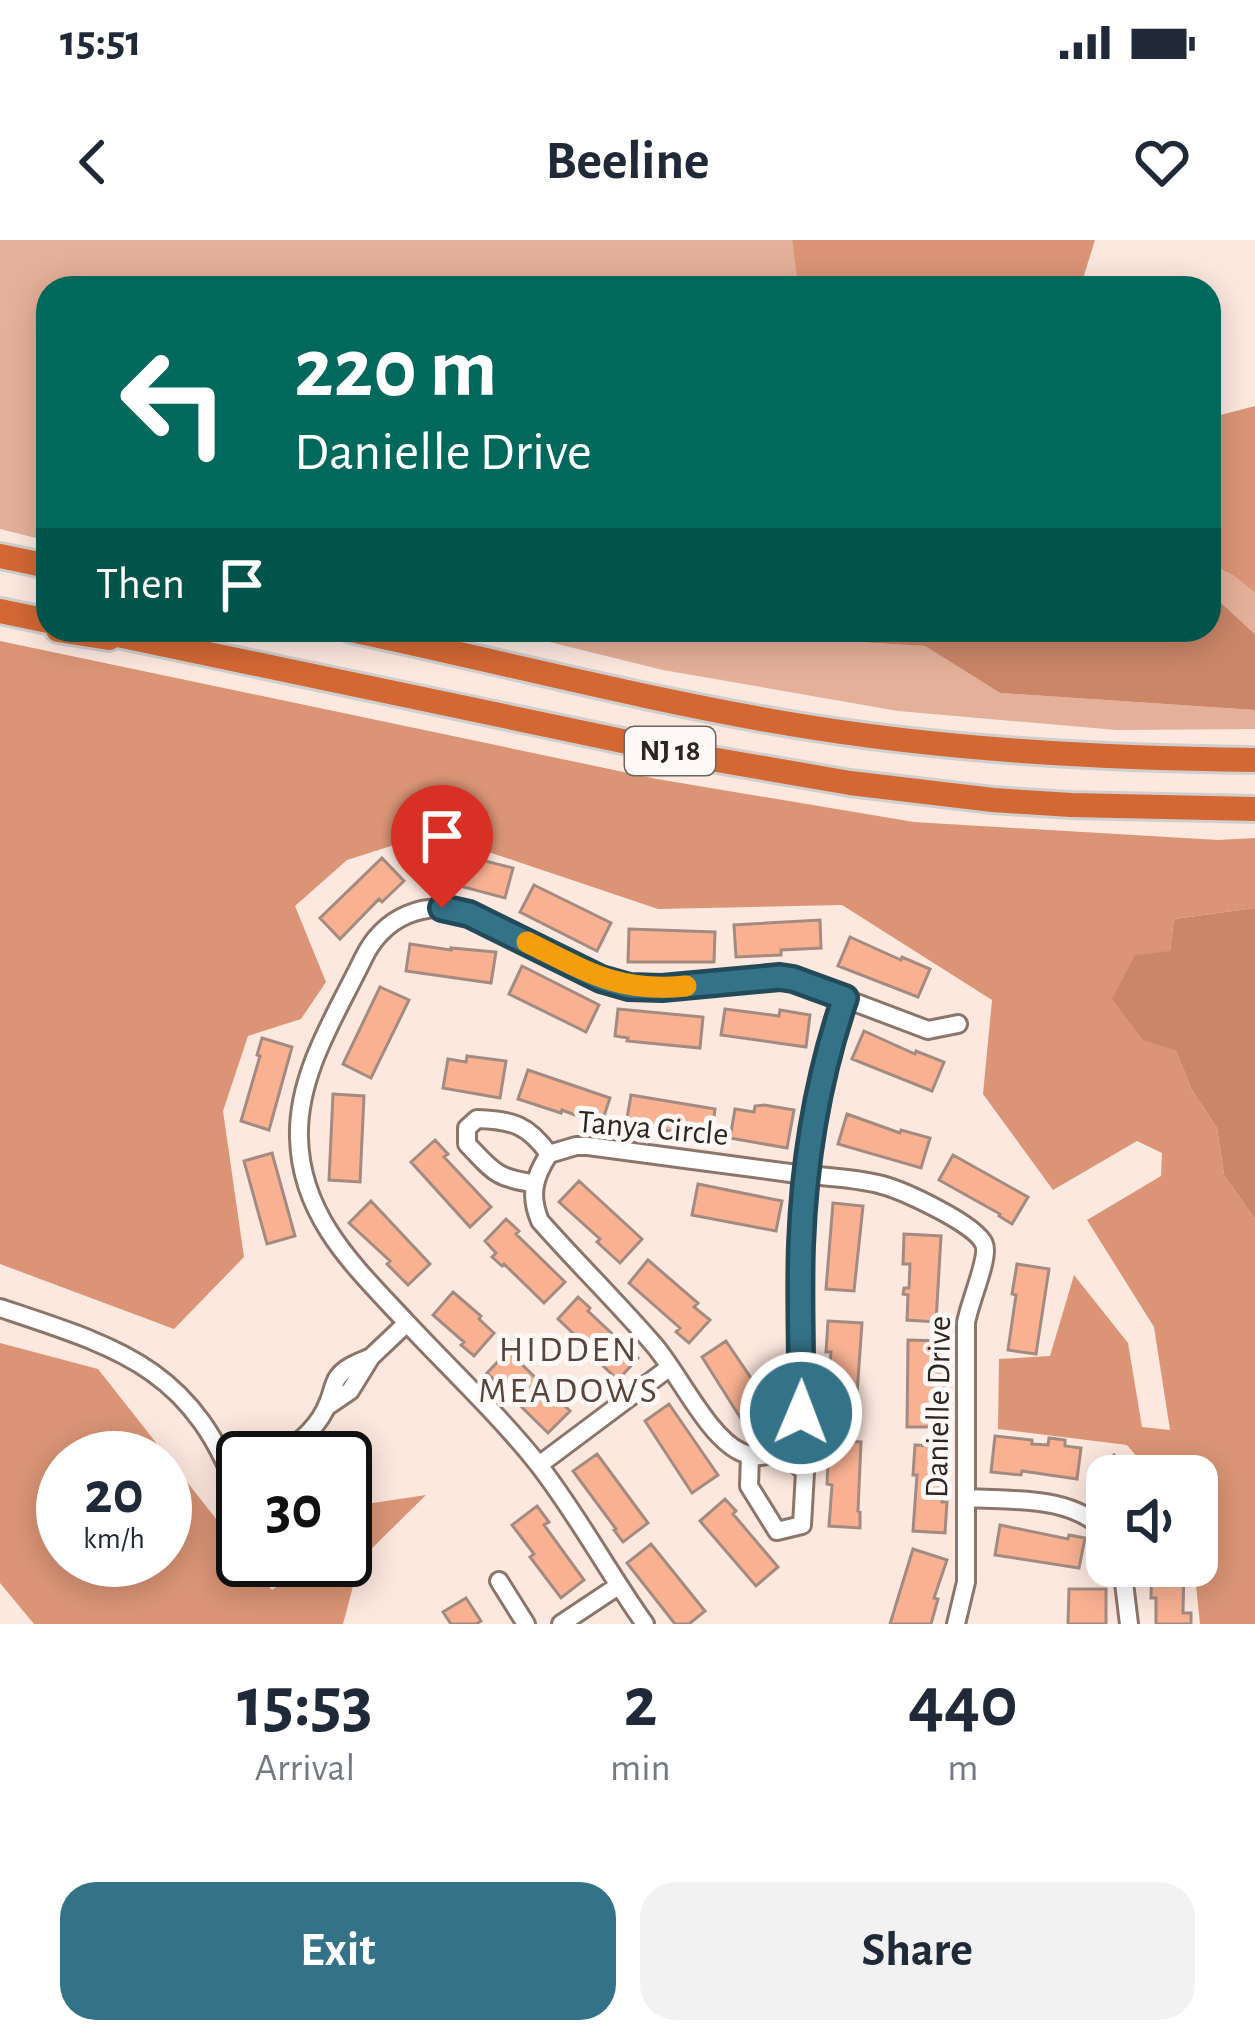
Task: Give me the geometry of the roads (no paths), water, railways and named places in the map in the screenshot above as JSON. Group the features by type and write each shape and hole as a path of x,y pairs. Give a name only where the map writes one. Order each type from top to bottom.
{"highway":[{"path":"0,556 36,564"},
{"path":"0,611 36,621"},
{"path":"0,622 36,624"},
{"path":"140,642 154,644"},
{"name":"NJ 18","path":"145,642 694,756 850,783 1071,805 1255,809"},
{"name":"NJ 18","path":"403,642 541,674 860,734 1052,754 1255,760"}],"street":[{"path":"645,1624 538,1465 345,1256 323,1225 306,1186 299,1142 302,1102 314,1060 368,950 392,922 425,909 459,911 601,979 629,987 780,977 928,1030 958,1024"},
{"path":"549,1154 522,1126 477,1118 467,1128 466,1144 497,1175 533,1184 540,1221 656,1348 714,1431 737,1451 750,1455 780,1449 795,1432 801,1413 801,1244 807,1175 823,1071 845,998"},
{"name":"Tanya Circle","path":"533,1184 549,1154 577,1146 807,1175"},
{"name":"Danielle Drive","path":"807,1175 872,1183 909,1195 982,1240 987,1257 966,1323 966,1582 956,1624"},
{"path":"0,1308 107,1345 153,1372 216,1442"},
{"path":"309,1431 328,1406 338,1378 371,1357 407,1323"},
{"path":"538,1465 670,1367"},
{"path":"750,1455 749,1486 777,1531 802,1525 805,1472 780,1449"},
{"path":"967,1498 1065,1506 1086,1516"},
{"path":"499,1581 526,1624"},
{"path":"561,1624 618,1586"},
{"path":"1125,1587 1129,1624"}],"district":[{"name":"HIDDEN MEADOWS","path":"569,1370"}]}
